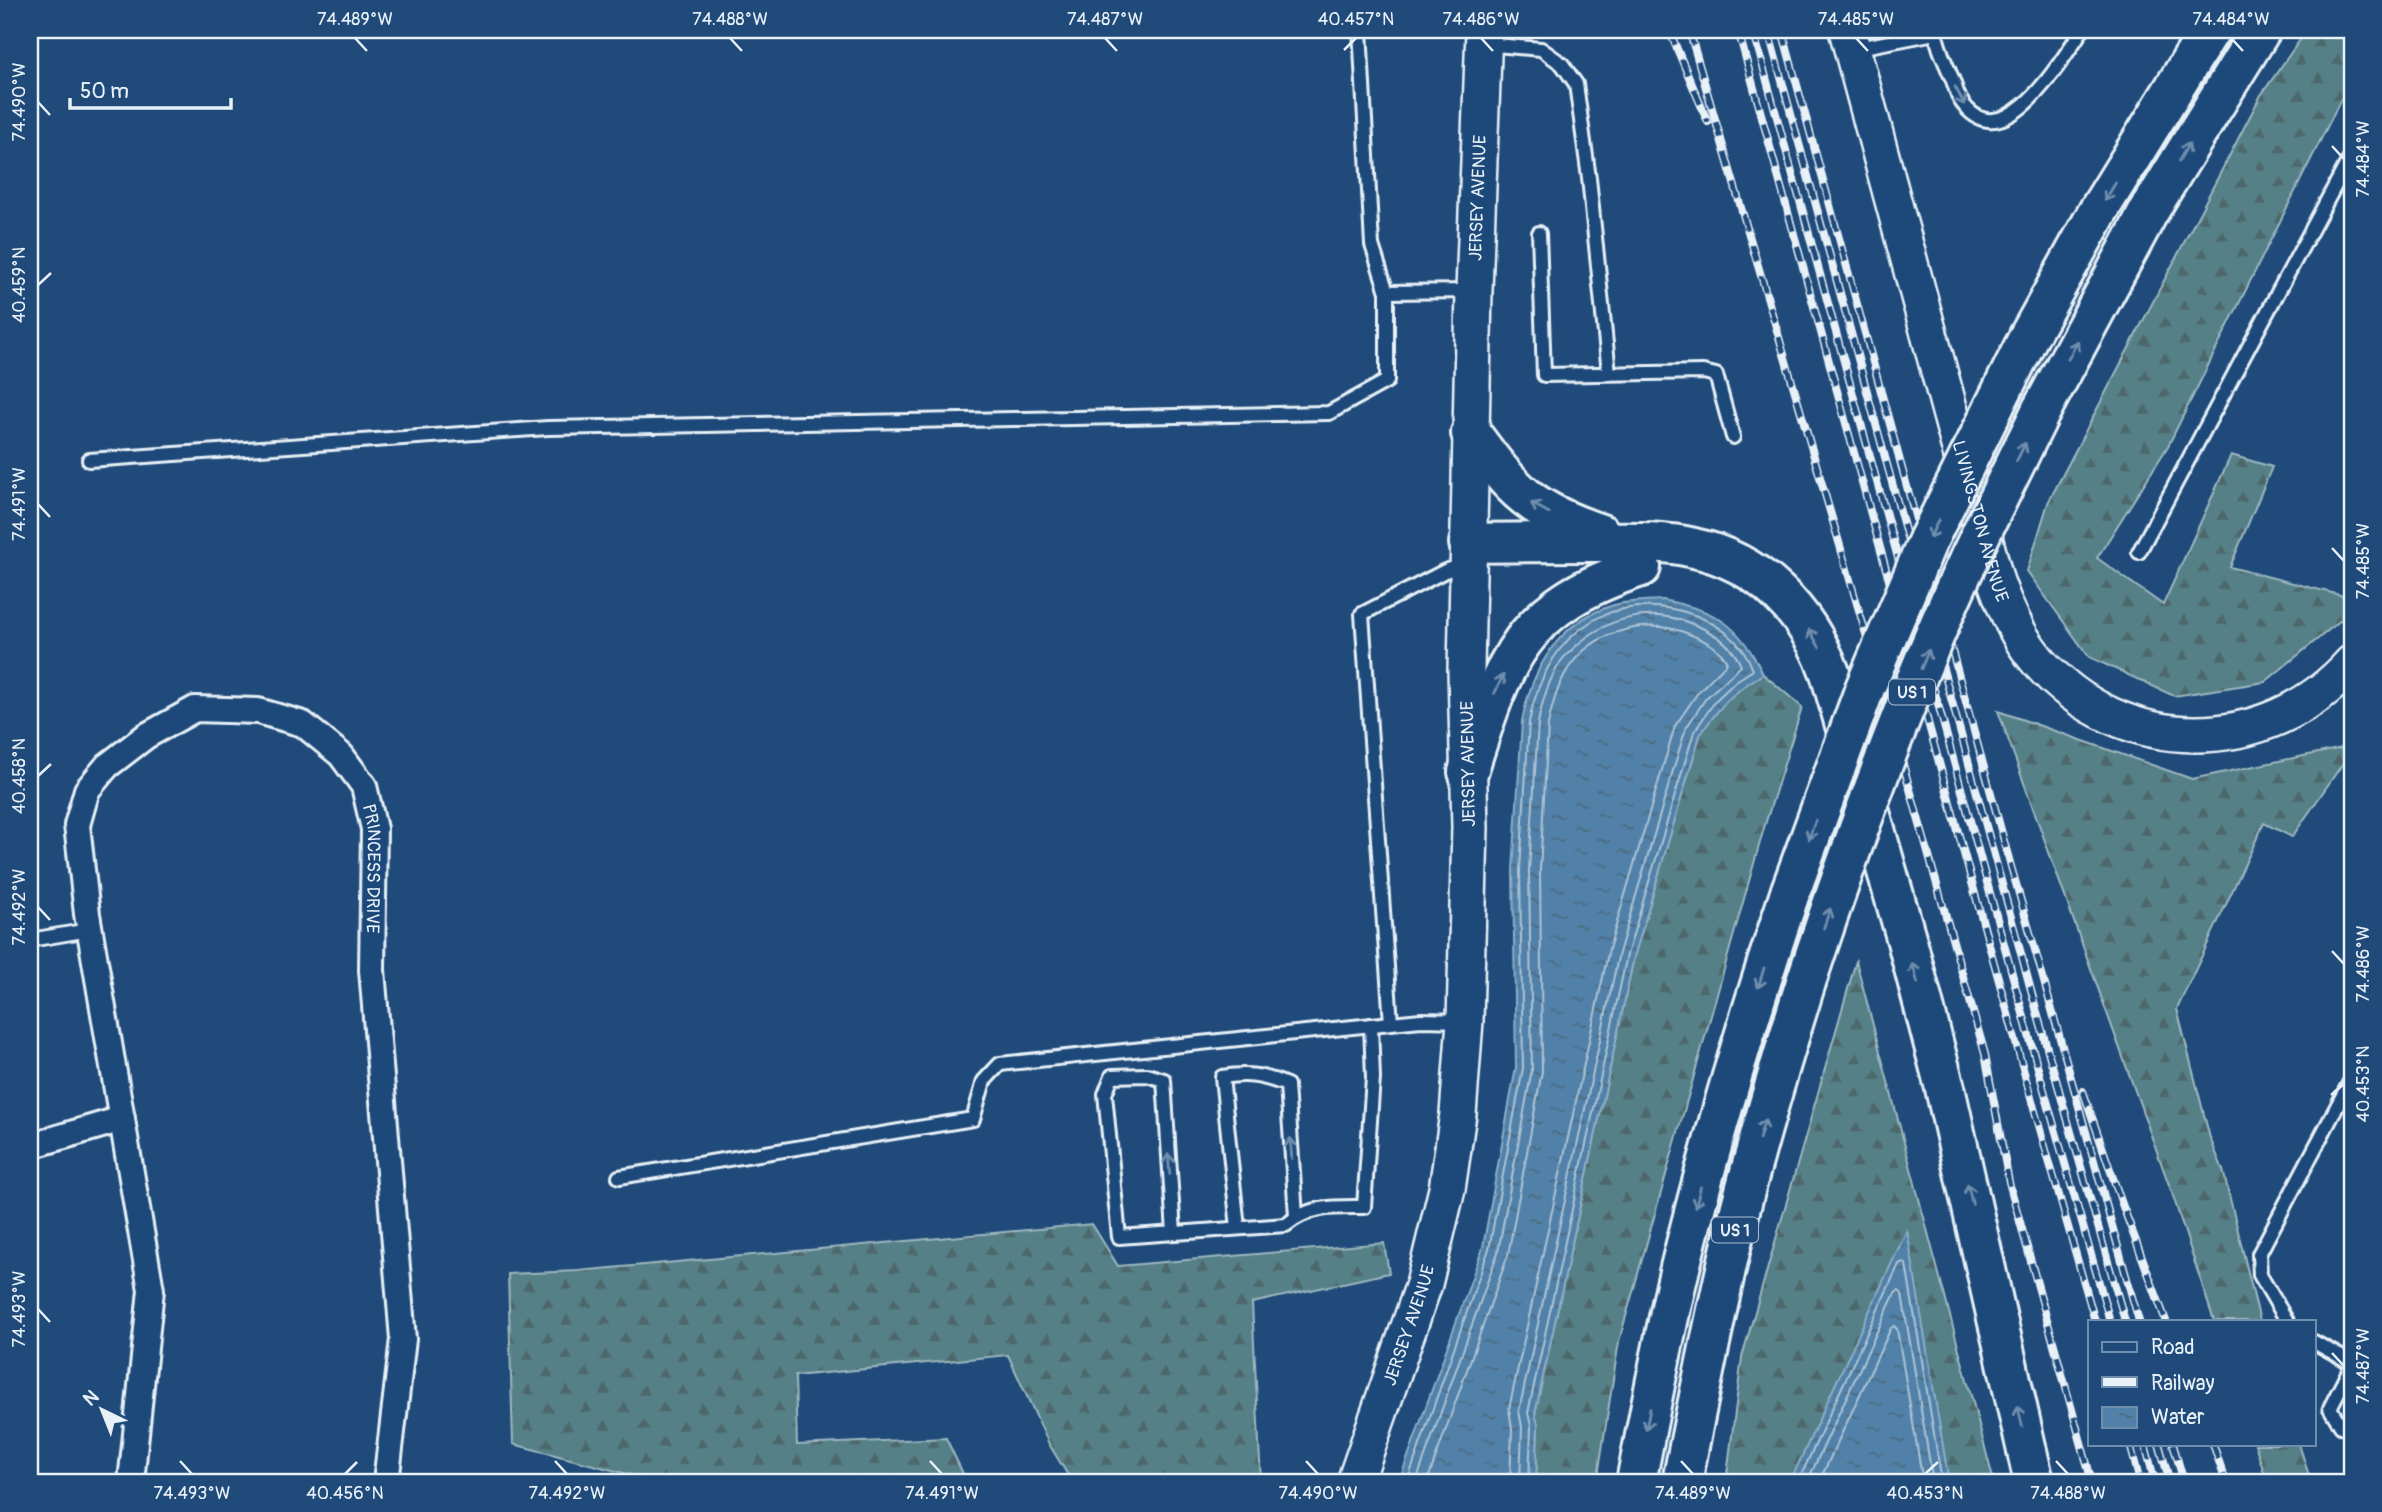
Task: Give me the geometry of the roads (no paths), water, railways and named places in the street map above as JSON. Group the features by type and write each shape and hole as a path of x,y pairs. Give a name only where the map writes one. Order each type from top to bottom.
{"highway":[{"name":"US 1","path":"1636,1482 1676,1283 1701,1185 1764,970 1865,688 1928,540 2029,336 2100,208 2210,30"},
{"name":"US 1","path":"1682,1482 1719,1297 1760,1134 1806,982 1863,816 1923,663 1957,585 2041,411 2149,211 2262,30"},
{"path":"1471,433 1501,475 1529,501 1634,555 1699,574 1749,599 1764,612 1787,640 1805,675 1930,1127 2008,1482"},
{"path":"1469,554 1634,555 1693,547 1746,567 1763,579 1792,606 1811,632 1825,659 1859,770 1933,1038 2035,1482"},
{"path":"1468,772 1496,687 1531,630 1558,605 1601,581 1634,555"},
{"path":"1705,1482 1719,1297"}],"main road":[{"name":"JERSEY AVENUE","path":"1355,1482 1414,1315 1440,1223 1455,1140 1465,1021 1470,827 1468,772 1471,433 1484,37"},
{"name":"LIVINGSTON AVENUE","path":"1849,40 1996,582 2014,625 2037,660 2069,690 2109,714 2155,731 2178,734 2222,732 2268,722 2322,693 2352,663"}],"street":[{"name":"PRINCESS DRIVE","path":"131,1482 151,1290 89,930 77,825 87,790 107,766 146,736 195,709 258,711 303,724 341,755 364,786 374,829 372,970 403,1339 386,1482"},
{"path":"30,1146 122,1119"}],"lane":[{"path":"89,460 548,428 1329,413 1387,381 1387,292 1372,245 1360,30"},
{"path":"1849,40 1935,31 1942,60 1960,100 1970,113 1983,120 1999,120 2021,108 2037,93 2082,30"},
{"path":"1484,37 1541,49 1562,64 1576,83 1589,178 1609,373"},
{"path":"2139,552 2352,154"},
{"path":"1539,233 1544,375 1703,372 1716,375 1733,437"},
{"path":"1387,292 1474,291"},
{"path":"1391,1023 1362,614 1445,571 1469,554"},
{"path":"30,940 89,930"},
{"path":"620,1177 973,1119 984,1081 1000,1064 1420,1020 1465,1021"},
{"path":"1174,1233 1164,1080 1147,1074 1112,1076 1105,1094 1119,1237 1286,1225 1296,1216 1320,1208 1364,1207 1373,1078 1371,1025"},
{"path":"1238,1228 1222,1077 1245,1073 1268,1077 1287,1085 1296,1216"},
{"path":"2286,1320 2260,1275 2259,1254 2352,1078"},
{"path":"2316,1343 2352,1364 2330,1408 2341,1426 2352,1432"}],"water":[{"path":"1663,600 1698,609 1724,622 1745,642 1763,674 1727,700 1700,735 1634,957 1535,1414 1538,1425 1536,1482 1399,1482 1483,1247 1516,1067 1513,870 1522,721 1527,701 1541,665 1551,649 1578,622 1614,605"},
{"path":"1907,1230 1949,1482 1790,1482"}],"railway":[{"path":"1669,30 1708,122"},
{"path":"1689,30 1870,648 1985,1054 2009,1182 2092,1482"},
{"path":"1738,30 2030,1094 2095,1320"},
{"path":"1753,30 2110,1320"},
{"path":"1768,30 2040,1023 2125,1320"},
{"path":"1782,30 2012,870 2139,1320"},
{"path":"2083,1091 2166,1320"},
{"path":"2131,1446 2140,1482"},
{"path":"2146,1446 2155,1482"},
{"path":"2160,1446 2170,1482"},
{"path":"2174,1446 2184,1482"},
{"path":"2214,1446 2226,1482"}]}
